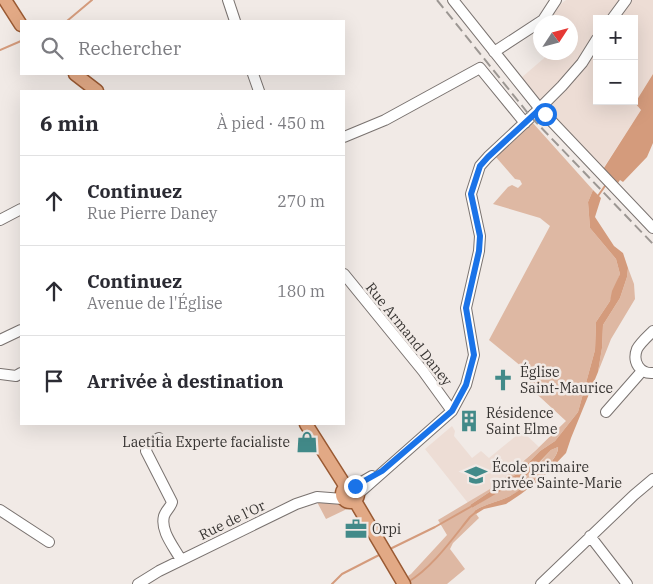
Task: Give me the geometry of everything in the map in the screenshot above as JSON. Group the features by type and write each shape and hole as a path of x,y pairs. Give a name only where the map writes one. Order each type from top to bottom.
{"main road":[{"path":"5,0 20,23"},
{"path":"76,75 96,90"},
{"path":"307,425 351,494 402,581"}],"street":[{"path":"228,0 235,20"},
{"path":"453,0 540,109 653,228"},
{"path":"494,52 542,20 556,0"},
{"path":"615,15 626,0"},
{"path":"351,494 382,471 452,411 466,385 473,361 474,348 466,308 479,251 480,236 471,194 480,166 540,109 582,63 593,45"},
{"path":"345,137 385,120 480,68 524,123"},
{"path":"253,75 259,90"},
{"path":"0,220 20,210"},
{"name":"Rue Armand Daney","path":"345,275 423,371 452,411"},
{"path":"0,340 20,330"},
{"path":"653,331 637,349 636,361 642,371 646,374 653,374"},
{"path":"606,412 642,371"},
{"path":"0,374 16,376 20,374"},
{"path":"159,438 147,445 146,451 172,502 165,513 163,523 164,529 181,560"},
{"path":"541,584 590,536 653,479"},
{"name":"Rue de l'Or","path":"138,584 181,560 296,504 316,497 351,494"},
{"path":"0,510 49,542"},
{"path":"590,536 627,584"}],"shaded area":[{"path":"566,0 653,0 653,74 638,98 638,15 593,15 593,105 637,105 641,110 602,170 521,78 542,60 578,60 578,15 554,15 554,9"},
{"path":"653,74 653,143 647,157 623,182 620,180 616,186 602,171 641,110 637,105 638,98"},
{"path":"532,122 593,190 588,202 590,228 616,259 620,274 610,301 596,322 595,350 578,412 555,441 540,451 518,473 470,505 472,508 480,503 541,461 551,450 558,447 553,460 547,468 516,493 474,511 479,518 453,543 450,549 465,569 447,584 411,584 408,576 447,535 438,520 495,486 566,421 528,386 533,376 489,340 550,226 540,218 493,204 508,187 512,185 518,188 522,184 520,180 515,179 495,156"},
{"path":"593,190 601,198 595,217 614,246 623,253 628,268 620,298 603,325 598,372 566,453 542,478 521,494 506,504 484,509 476,514 474,511 516,493 547,467 557,453 558,447 551,450 526,476 472,508 470,505 518,473 540,451 555,441 578,412 595,350 596,322 610,301 612,291 620,274 616,259 590,228 588,202"},
{"path":"628,268 634,284 635,299 611,339 598,372 603,325 620,298"},
{"name":"École primaire privée Sainte-Marie","path":"452,426 455,431 454,436 472,458 481,451 489,458 522,431 539,447 495,486 468,503 425,449"},
{"path":"317,502 340,504 349,508 326,519"}],"waterway":[{"path":"68,20 92,0"},
{"path":"0,50 20,41"},
{"path":"598,196 607,183"},
{"path":"390,549 472,506"},
{"path":"408,582 434,561 476,512"},
{"path":"332,584 342,574 381,554"}],"railway":[{"path":"437,0 531,117 653,244"}],"place":[{"name":"Église Saint-Maurice","path":"503,380"},
{"name":"Résidence Saint Elme","path":"469,421"},
{"name":"Laetitia Experte facialiste","path":"307,442"},
{"name":"École primaire privée Sainte-Marie","path":"476,475"},
{"name":"Orpi","path":"356,529"}],"route":[{"path":"355,486 382,471 452,411 466,385 472,366 474,348 466,308 479,251 480,236 471,194 480,166 488,157 540,109 545,114"}]}
